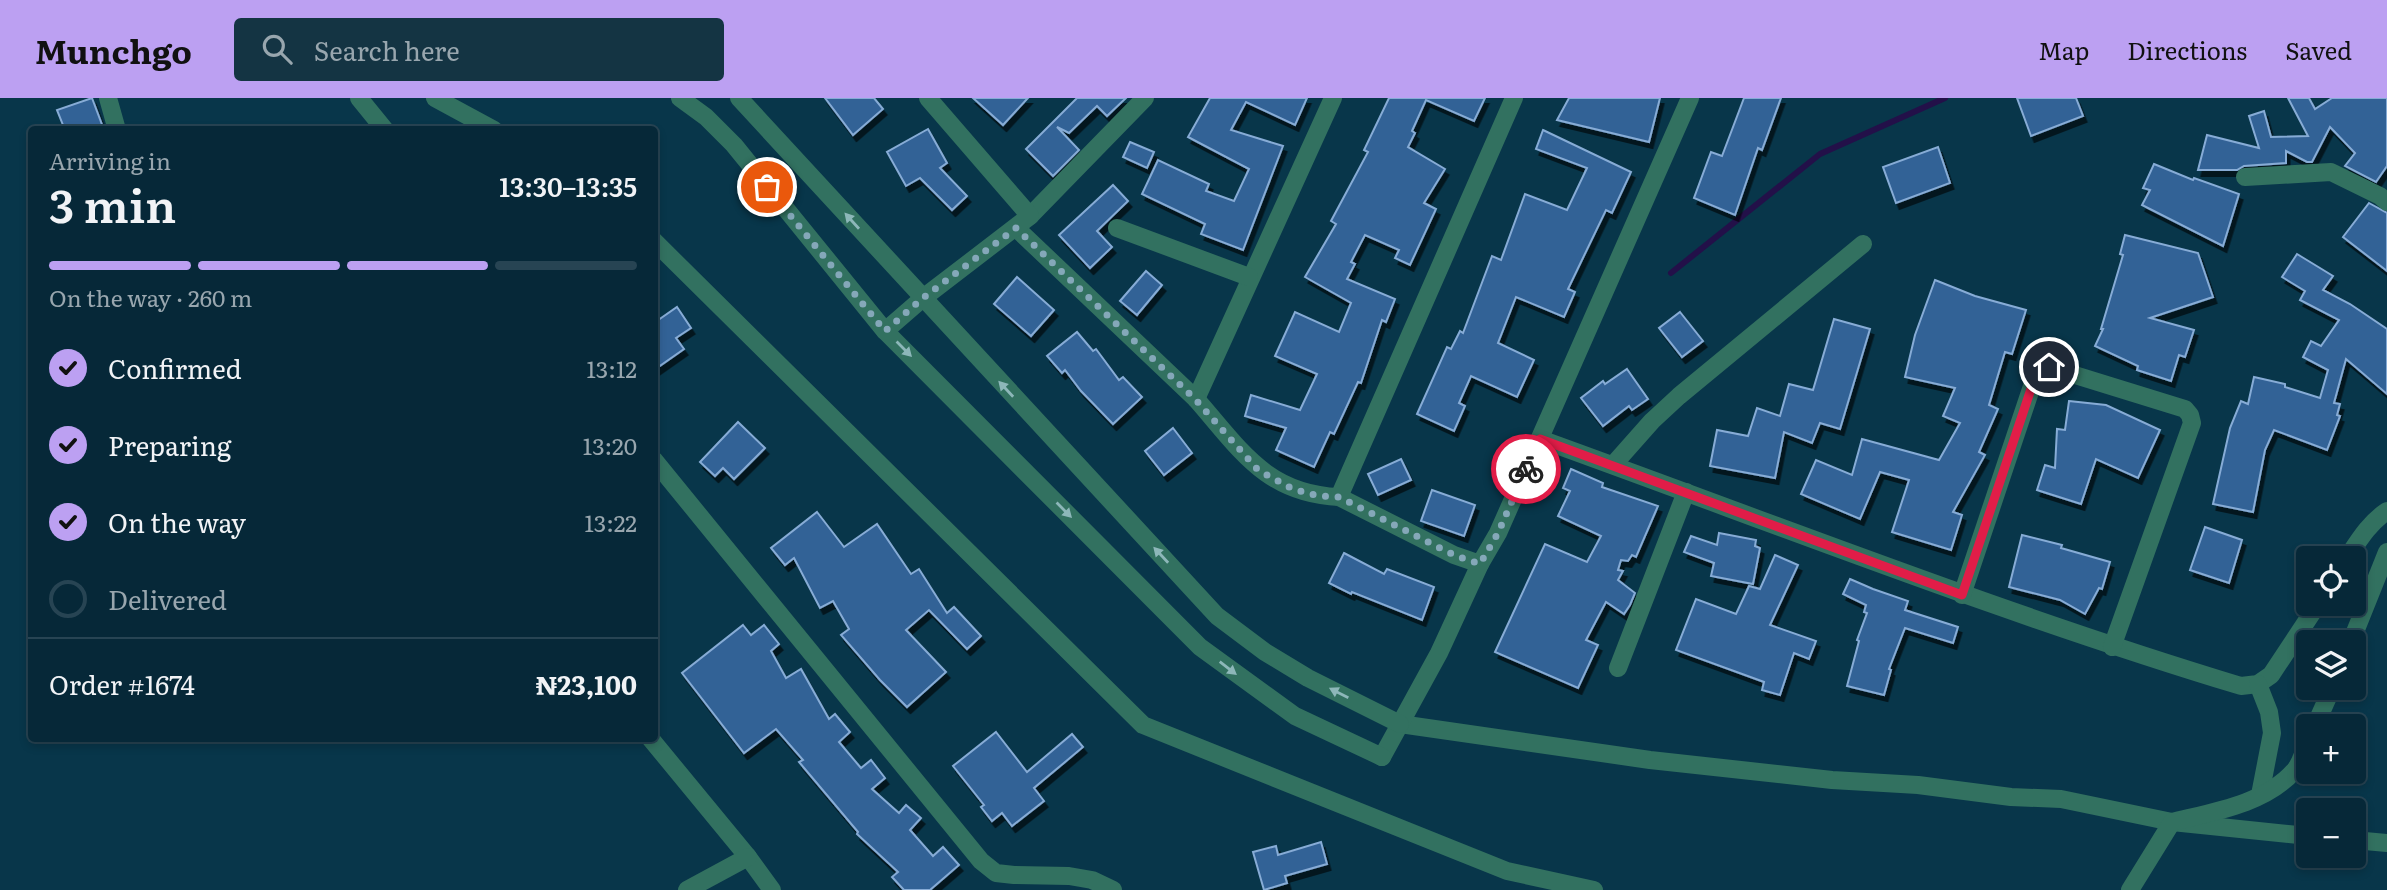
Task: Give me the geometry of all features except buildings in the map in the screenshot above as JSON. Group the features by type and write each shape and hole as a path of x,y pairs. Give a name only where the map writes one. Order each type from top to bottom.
{"street":[{"path":"108,98 116,126"},
{"path":"359,98 382,126"},
{"path":"435,98 487,126"},
{"path":"680,98 706,117 734,145 885,331 1200,647 1295,716 1382,757 1440,653 1480,564 1498,533 1690,98"},
{"path":"739,98 1217,616 1265,652 1308,678 1400,724 1650,761 1832,780 1918,785 2011,797 2061,799 2172,822 2296,835"},
{"path":"928,98 1030,216"},
{"path":"885,331 923,298 1030,216 1144,98"},
{"path":"1196,400 1249,277 1333,98"},
{"path":"1339,497 1514,98"},
{"path":"2245,177 2331,172 2387,202"},
{"path":"1016,228 1196,400 1258,470 1293,489 1319,496 1339,497 1454,555 1480,564"},
{"path":"1117,228 1249,277"},
{"path":"1613,465 1652,421 1679,396 1863,244"},
{"path":"658,245 1143,725 1507,871 1594,890"},
{"path":"1962,595 2038,373 2049,367 2185,410 2192,423 2112,647"},
{"path":"1540,439 1962,595 2112,647 2241,686 2258,684 2271,675 2310,616"},
{"path":"658,465 981,861 996,873 1014,876 1069,876 1092,880 1113,890"},
{"path":"1618,668 1686,492"},
{"path":"2356,546 2371,525 2387,511"},
{"path":"2356,630 2387,552"},
{"path":"2258,684 2269,712 2272,733 2260,795"},
{"path":"653,742 772,890"},
{"path":"2130,890 2172,822 2242,803 2273,789 2296,768"},
{"path":"2366,841 2387,843"},
{"path":"687,890 748,857"}],"waterway":[{"path":"1671,273 1820,154 1945,98"}],"way so far":[{"path":"767,187 885,331 923,298 1016,228 1196,400 1258,470 1293,489 1319,496 1339,497 1454,555 1480,564 1498,533 1526,469"}],"route":[{"path":"1526,469 1540,439 1962,595 2034,380 2038,373 2049,367"}]}
